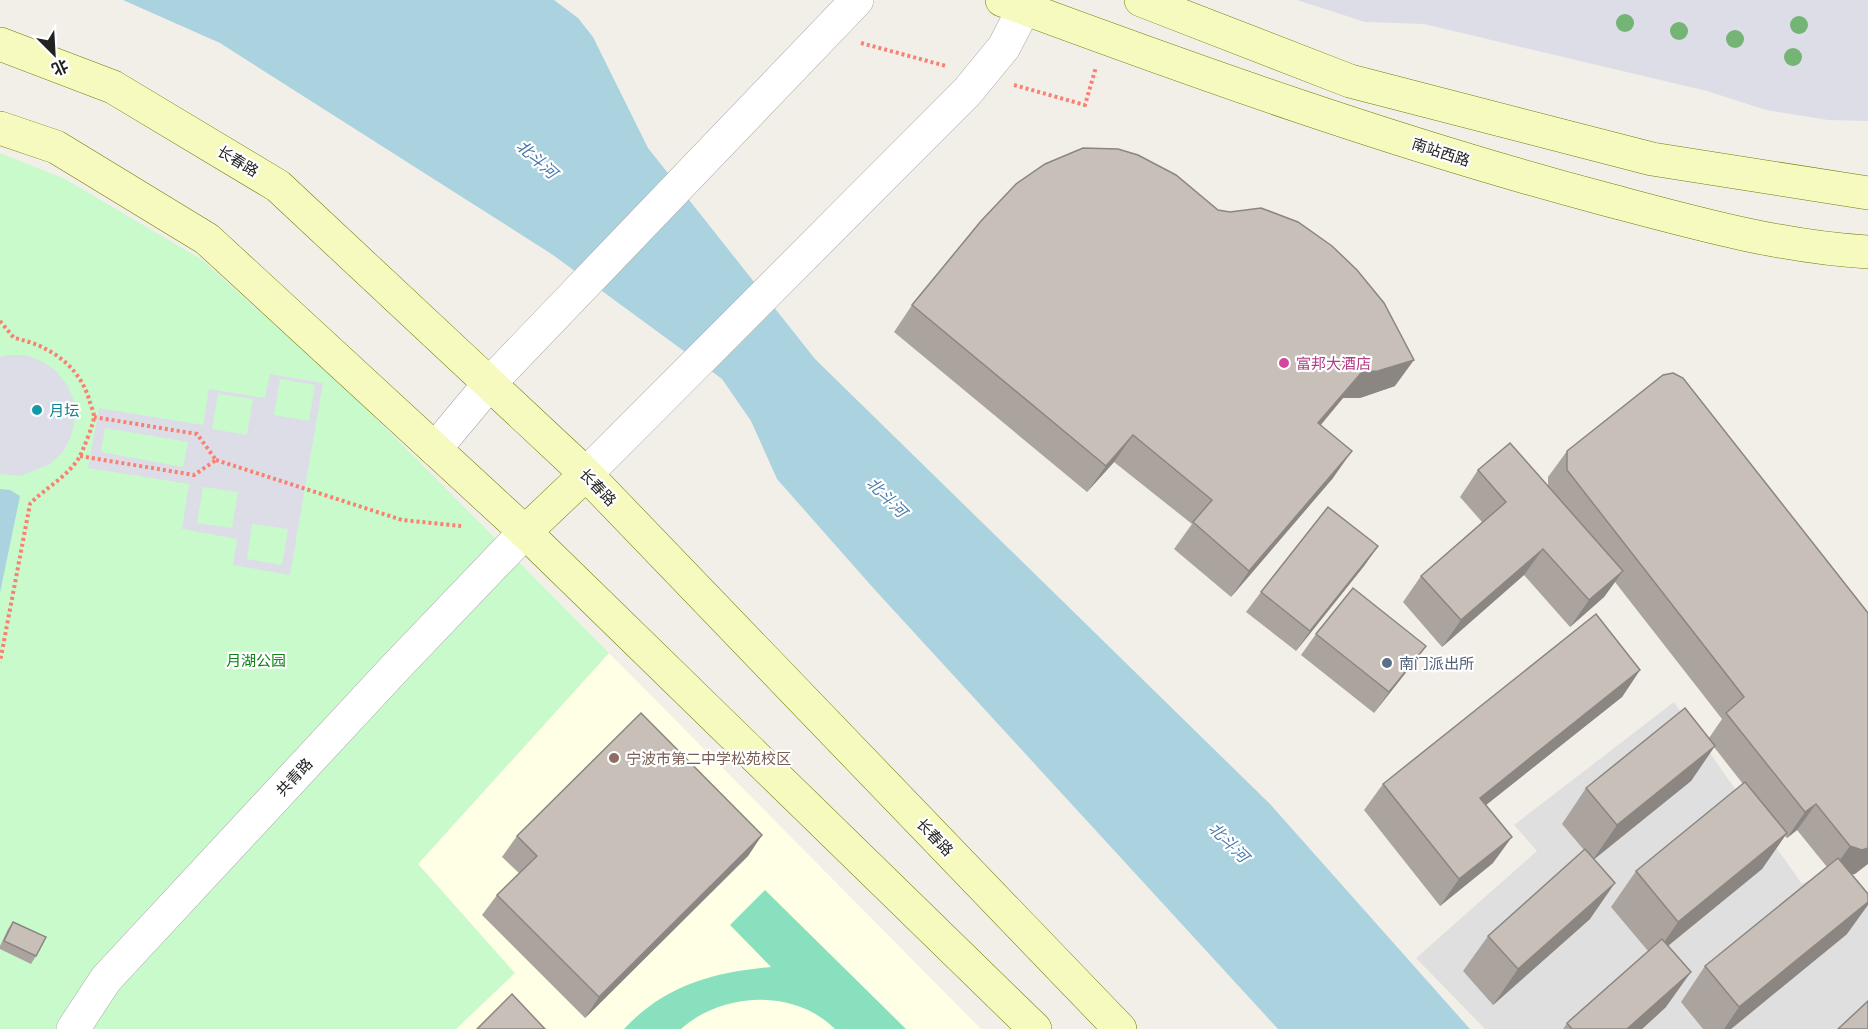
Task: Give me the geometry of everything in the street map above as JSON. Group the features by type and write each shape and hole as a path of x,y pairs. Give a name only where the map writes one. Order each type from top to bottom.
{"main road":[{"path":"1141,0 1350,81 1652,159 1868,193"},
{"name":"南站西路","path":"1019,3 1158,58 1493,170 1683,220 1827,250 1868,252"},
{"name":"长春路","path":"0,44 113,87 278,186 586,474 1120,1029"},
{"path":"0,128 56,147 207,239 525,532 1035,1029"},
{"path":"525,532 586,474"}],"street":[{"path":"435,449 490,383 857,0"},
{"path":"586,474 967,92 1004,47 1019,3"},
{"name":"共青路","path":"72,1029 106,980 394,669 525,532"}],"path":[{"path":"0,321 14,338 37,343 69,364 80,377 94,417 80,456 63,476 44,489 30,504 0,662"},
{"path":"94,417 197,434 216,460 402,520 461,526"},
{"path":"80,456 194,475 216,460"}],"shaded area":[{"path":"1297,0 1868,0 1868,121 1828,120 1766,110 1707,91 1424,24 1365,22"},
{"name":"月坛","path":"25,355 42,361 56,371 67,385 74,401 75,419 71,436 63,452 50,464 20,476 0,474 0,357"},
{"path":"270,374 323,383 290,575 233,565 237,539 182,529 189,484 88,468 99,408 203,425 209,389 265,398","holes":["280,379 315,385 309,421 274,415","218,394 253,399 247,435 212,429","105,428 188,442 183,467 101,452","203,487 238,492 232,528 197,523","252,524 288,529 282,565 247,559"]},
{"name":"宁波市第二中学松苑校区","path":"609,653 981,1029 456,1029 514,973 418,864"},
{"path":"1674,702 1802,884 1820,875 1868,899 1868,1029 1485,1029 1416,958 1537,851 1514,825"}],"green space":[{"name":"月湖公园","path":"0,153 65,179 201,259 351,393 609,653 418,864 515,973 456,1029 0,1029"},
{"path":"765,890 906,1029 835,1029 818,1016 799,1006 779,1001 758,1000 737,1002 717,1008 681,1029 624,1029 656,1001 691,983 729,973 771,967 730,925"}],"water":[{"name":"北斗河","path":"123,0 554,0 578,18 593,37 648,148 815,359 1270,804 1470,1029 1278,1029 875,590 777,479 751,421 722,379 553,255 220,43"},
{"path":"0,489 10,490 20,496 0,593"}],"building":[{"path":"1083,148 1118,149 1138,155 1176,175 1218,210 1230,212 1261,208 1298,222 1332,246 1357,270 1384,303 1414,360 1378,371 1362,372 1318,423 1352,451 1249,571 1193,522 1212,500 1133,435 1106,466 912,305 981,221 1016,184 1045,164"},
{"path":"1673,373 1683,378 1868,613 1868,848 1862,850 1850,846 1816,804 1805,812 1726,713 1744,697 1567,470 1567,451 1663,375"},
{"path":"1510,443 1623,571 1589,600 1543,549 1461,620 1421,576 1506,502 1478,470"},
{"path":"1328,507 1378,546 1310,631 1261,592"},
{"path":"1353,588 1426,646 1389,692 1316,634"},
{"path":"1596,614 1640,670 1480,798 1512,837 1459,879 1383,784"},
{"path":"1685,708 1715,746 1617,825 1586,788"},
{"path":"641,713 762,835 599,997 497,895 537,856 517,836"},
{"path":"1745,782 1787,833 1678,922 1636,871"},
{"path":"1585,849 1615,883 1518,969 1488,936"},
{"path":"1838,858 1868,894 1868,902 1739,1007 1705,966"},
{"path":"13,922 46,937 36,956 4,941"},
{"path":"1662,939 1691,972 1627,1029 1572,1029 1567,1023"},
{"path":"512,994 545,1029 477,1029"},
{"path":"1868,1001 1868,1029 1838,1029"}],"place":[{"name":"富邦大酒店","path":"1284,363"},
{"name":"月坛","path":"37,410"},
{"name":"南门派出所","path":"1387,663"},
{"name":"宁波市第二中学松苑校区","path":"614,758"}]}
